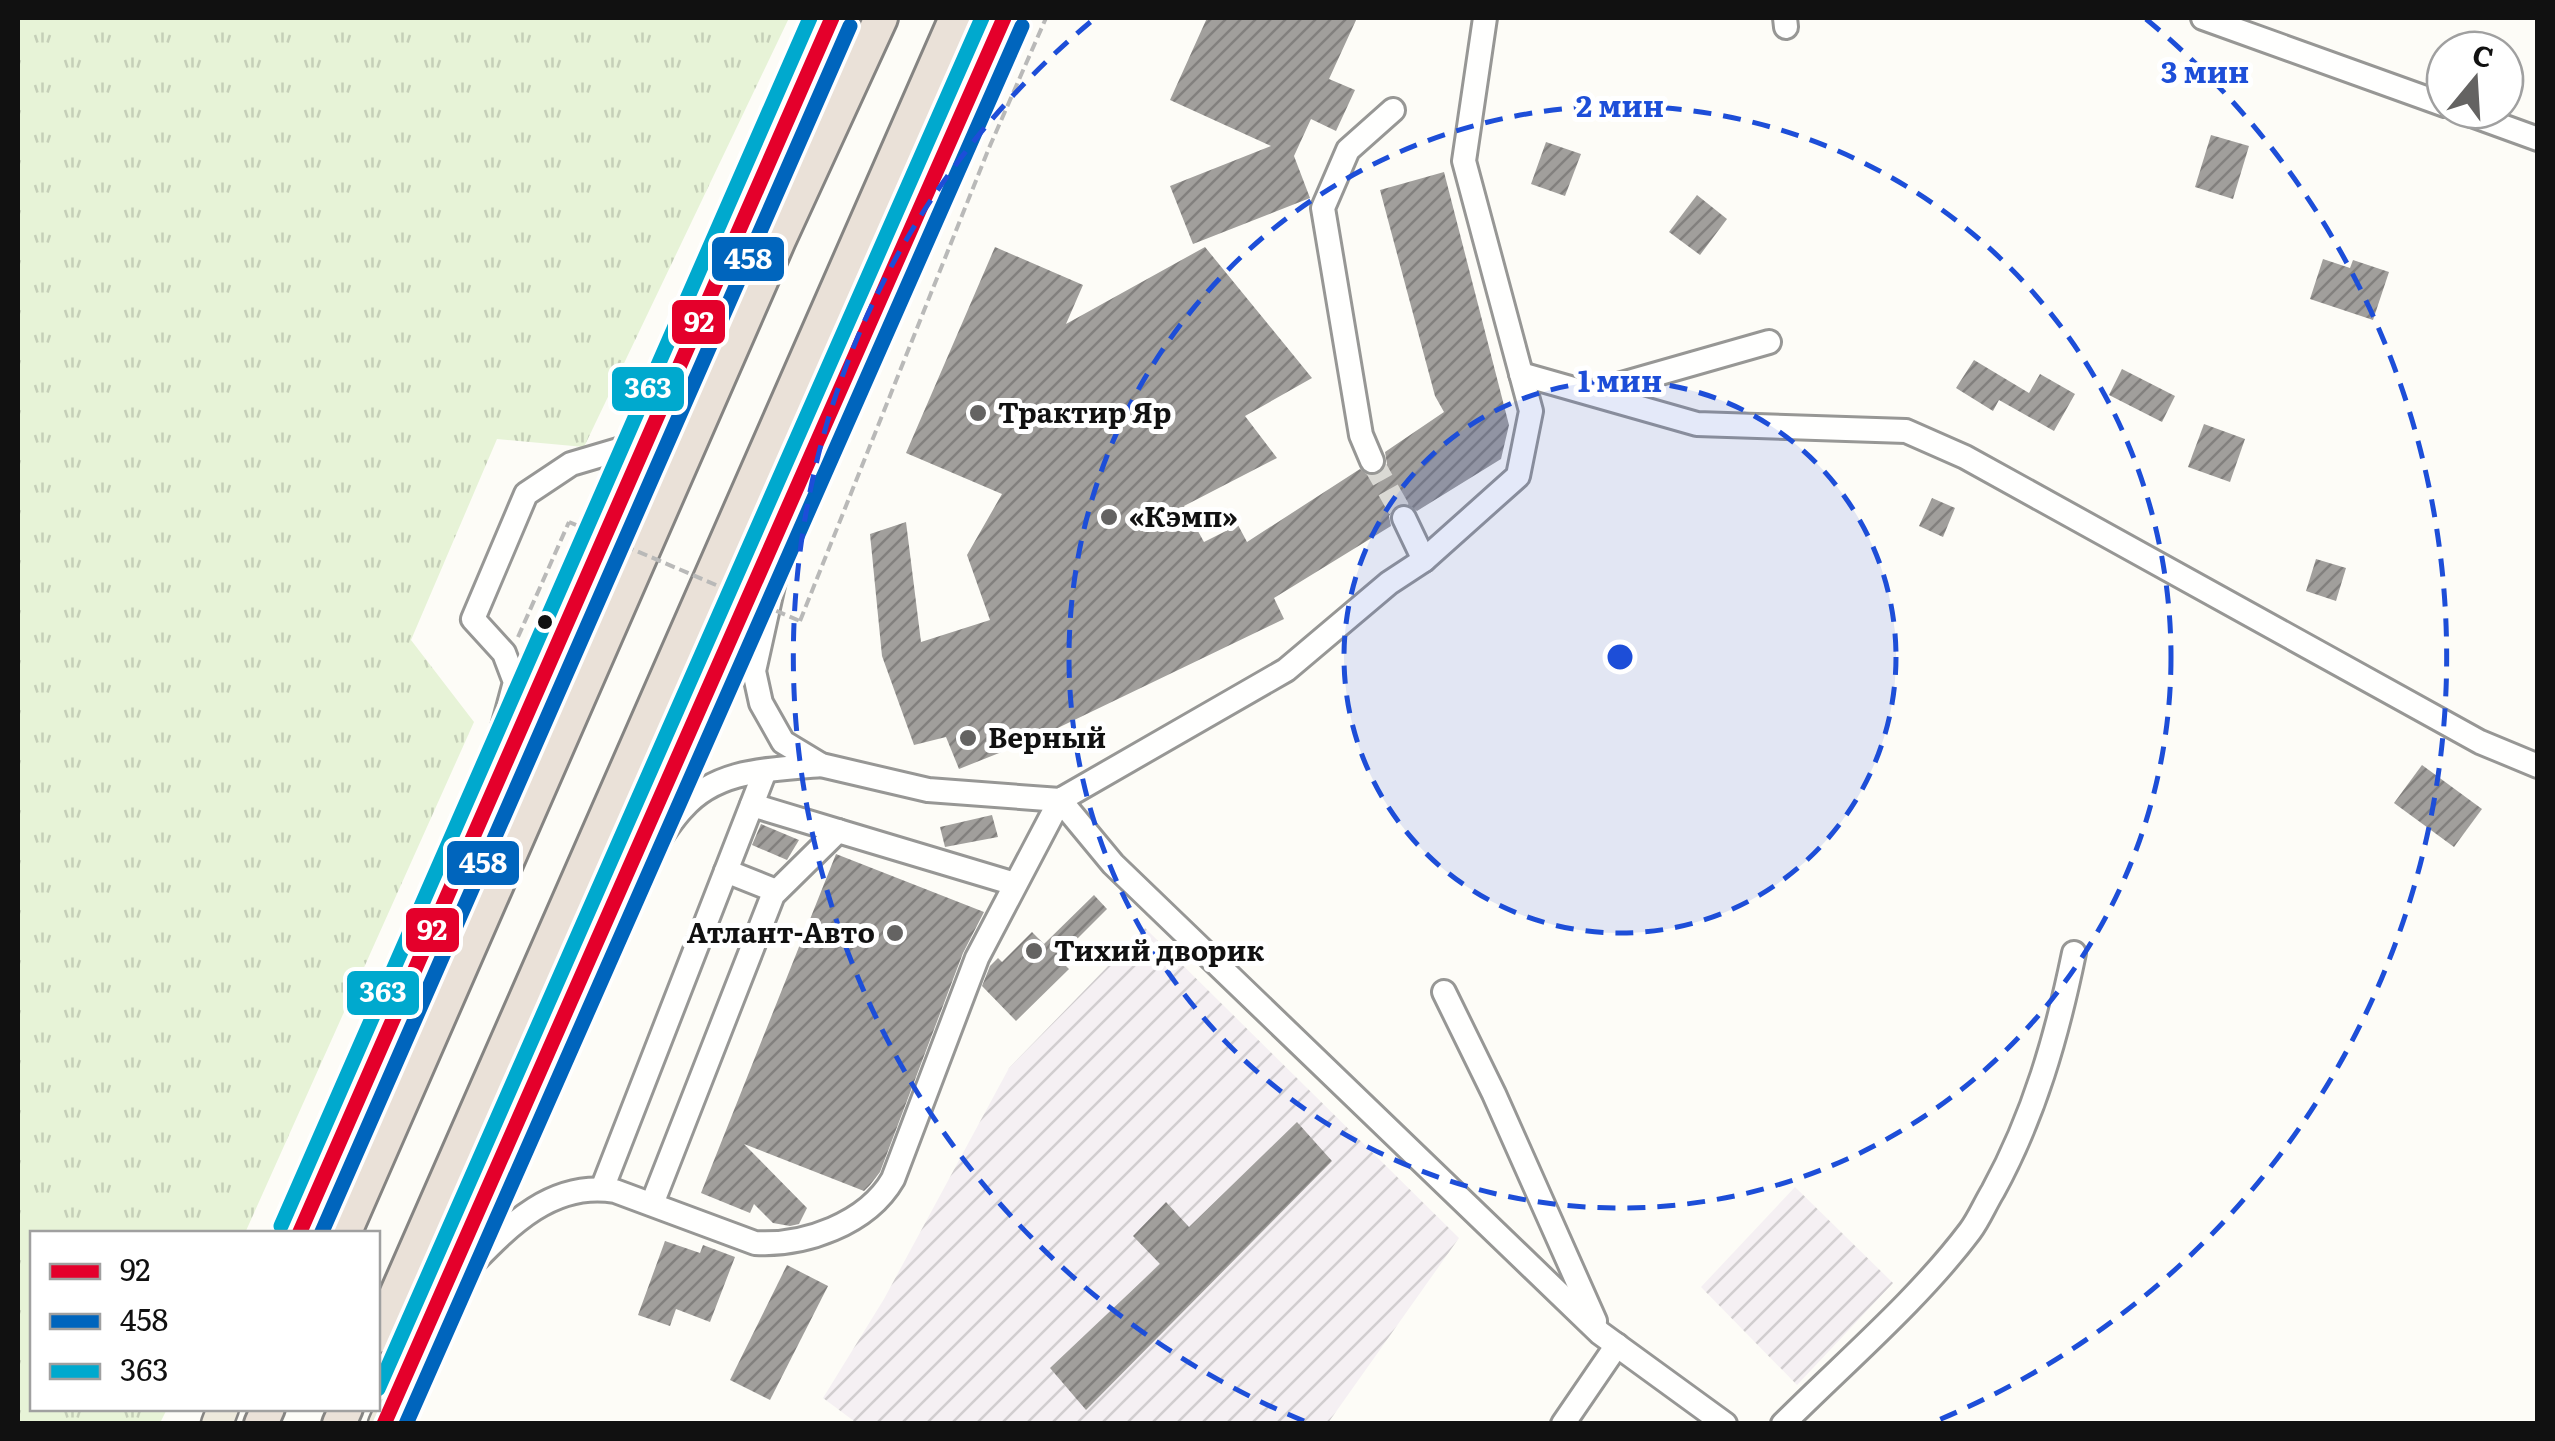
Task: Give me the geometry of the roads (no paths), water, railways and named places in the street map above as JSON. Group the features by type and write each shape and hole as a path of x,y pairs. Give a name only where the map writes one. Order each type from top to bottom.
{"highway":[{"path":"345,1231 779,240 881,18"},
{"path":"380,1331 956,18"}],"main road":[{"path":"300,1231 832,18"},
{"path":"384,1424 1004,18"}],"street":[{"path":"442,1293 524,1213 555,1197 602,1189 754,1244 815,1236 875,1203 893,1179 976,958 1060,800 1286,670 1389,583 1424,560 1518,476 1530,411 1464,161 1486,18"},
{"path":"2203,18 2425,98"},
{"path":"1372,461 1361,435 1323,208 1348,150 1393,110"},
{"path":"2513,130 2538,139"},
{"path":"474,835 515,682 504,654 474,619 526,494 571,464 625,448 700,318"},
{"path":"1589,393 1769,342"},
{"path":"1521,374 1697,424 1906,431 1964,458 2480,742 2538,766"},
{"path":"794,491 754,671 761,703 783,742 821,765 928,790 1060,800 1113,864 1609,1339 1725,1424"},
{"path":"1404,518 1424,560"},
{"path":"607,916 683,807 721,780 738,774 821,765"},
{"path":"602,1189 765,771"},
{"path":"752,805 1015,884"},
{"path":"652,1204 776,890 838,831"},
{"path":"726,871 776,890"},
{"path":"1784,1424 1852,1340 1926,1281 1972,1229 2014,1153 2059,1023 2074,952"},
{"path":"1444,992 1609,1339"},
{"path":"1563,1424 1609,1339"}],"tunnel":[{"path":"1372,461 1404,518"}],"place":[{"name":"Трактир Яр","path":"978,413"},
{"name":"«Кэмп»","path":"1109,517"},
{"name":"Верный","path":"968,738"},
{"name":"Атлант-Авто","path":"895,933"},
{"name":"Тихий дворик","path":"1034,951"}]}
